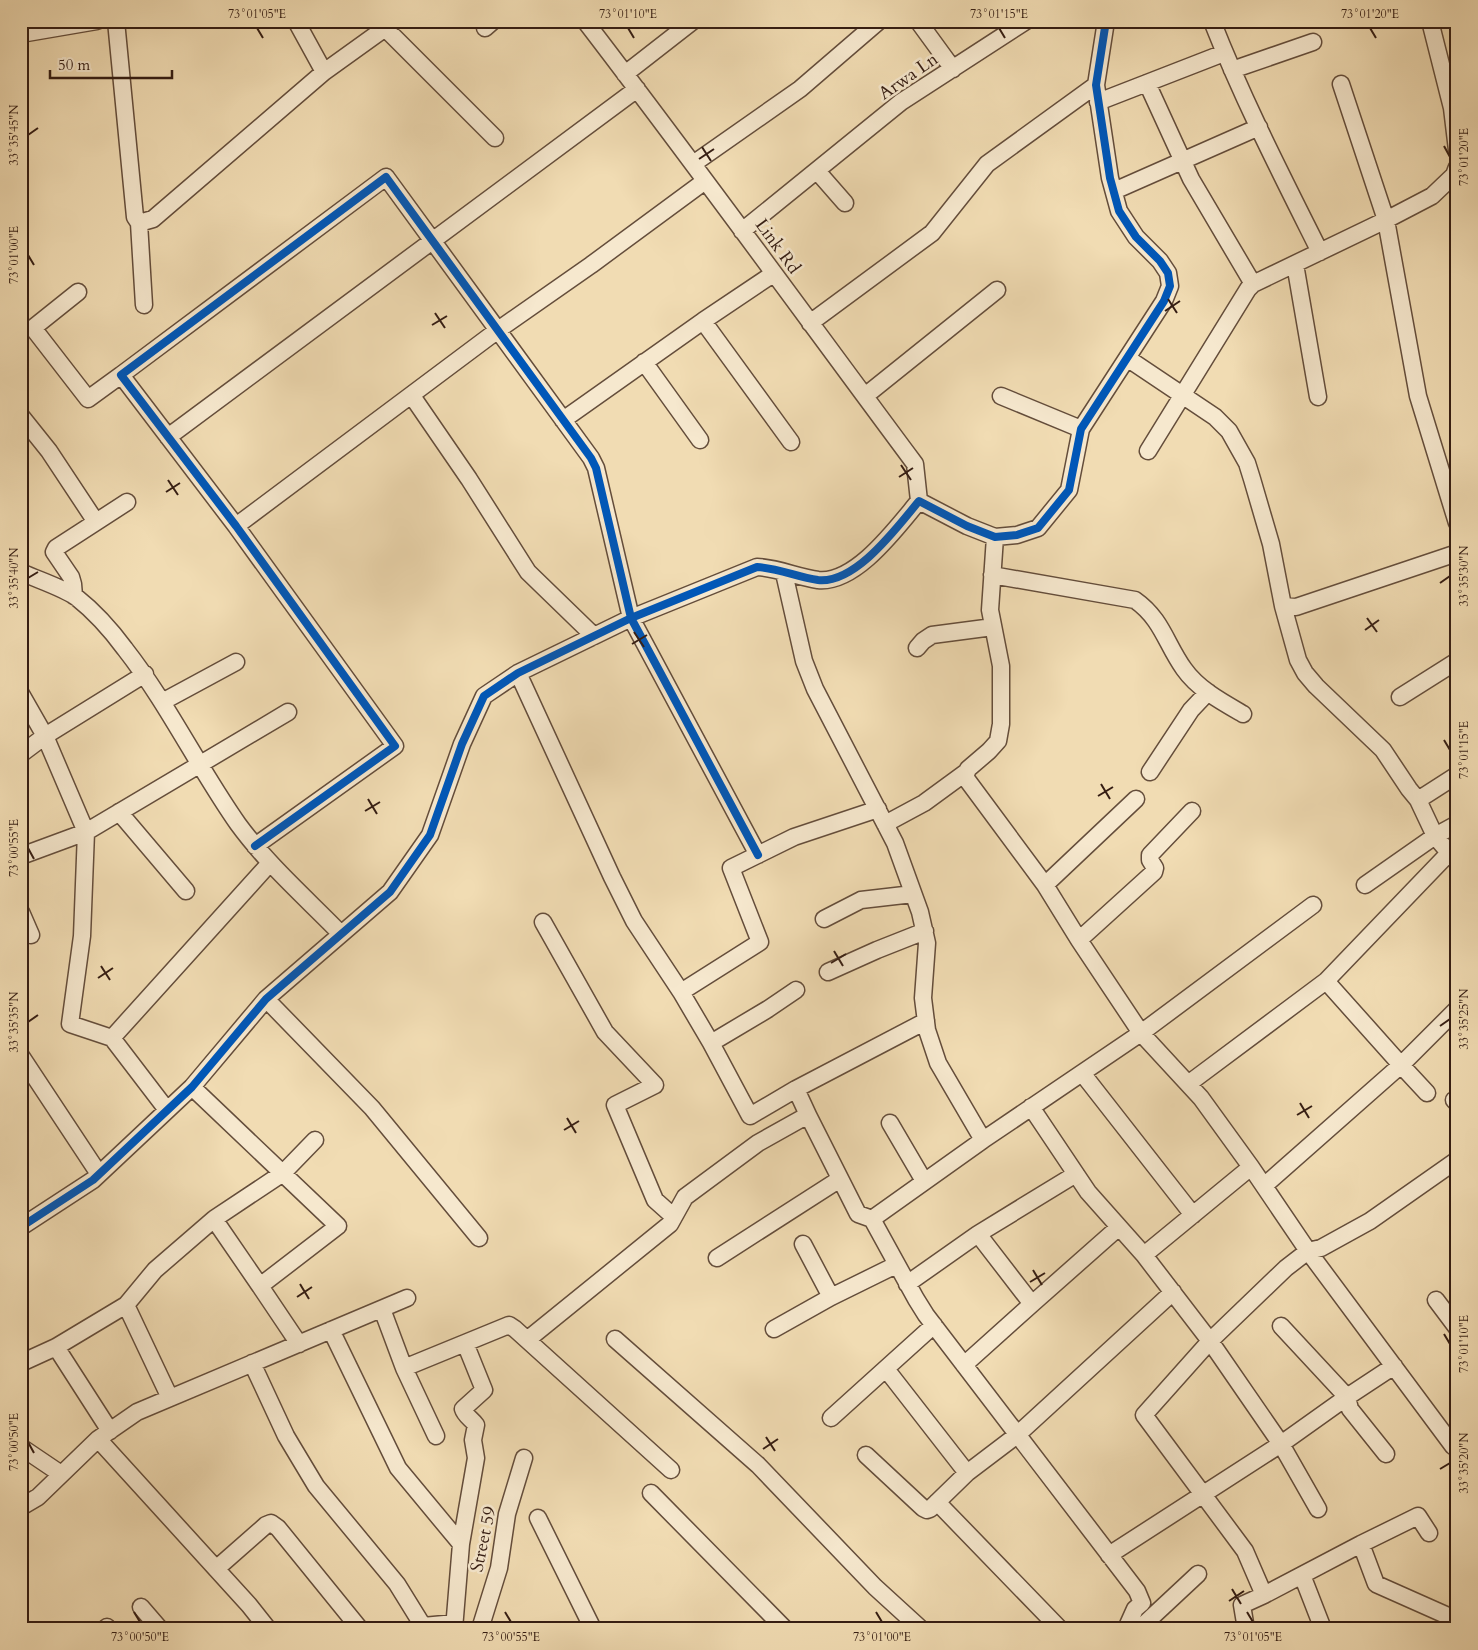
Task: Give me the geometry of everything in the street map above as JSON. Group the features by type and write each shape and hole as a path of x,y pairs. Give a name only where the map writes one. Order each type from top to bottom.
{"street":[{"path":"21,34 97,21"},
{"path":"116,21 135,216 139,223 144,305"},
{"path":"296,21 324,72"},
{"name":"Link Rd","path":"585,21 915,464 919,501"},
{"path":"626,74 693,21"},
{"path":"693,164 800,89 879,21"},
{"path":"918,21 953,69"},
{"name":"Arwa Ln","path":"742,231 901,102 1026,21"},
{"path":"21,1227 93,1180 192,1087 266,999 390,892 430,835 462,744 484,696 518,673 631,618 757,567 772,568 784,573 818,580 840,576 856,567 883,544 919,501 967,526 995,536 1017,535 1038,528 1069,490 1081,429 1164,301 1170,286 1168,273 1160,261 1136,237 1119,211 1114,191 1096,84 1106,21"},
{"path":"1212,21 1224,53 1320,252"},
{"path":"1430,21 1452,108 1457,150"},
{"path":"139,223 153,219 324,72 390,25 495,138"},
{"path":"1232,70 1313,42"},
{"path":"1098,102 1224,53"},
{"path":"1147,83 1182,162 1253,284"},
{"path":"810,323 932,233 987,164 1096,84"},
{"path":"1341,84 1386,220 1414,376 1452,490 1457,523"},
{"path":"168,437 638,90"},
{"path":"1114,191 1260,127"},
{"path":"1148,451 1248,289 1253,284 1432,196 1454,175 1457,167"},
{"path":"817,170 845,203"},
{"path":"78,292 27,333 88,399 386,177 591,458 596,468 631,618 758,855"},
{"path":"236,526 498,330 591,265 705,181"},
{"path":"1295,264 1318,397"},
{"path":"563,420 773,274"},
{"path":"864,396 997,290"},
{"path":"703,321 791,442"},
{"path":"1127,358 1215,417 1229,431 1247,463 1271,544 1283,606 1298,660 1305,673 1383,750 1418,800 1435,836 1453,857 1326,981 1188,1084"},
{"path":"644,362 700,440"},
{"path":"122,375 236,526 395,746 255,846"},
{"path":"412,396 469,479 528,572 594,636"},
{"path":"1001,396 1081,429"},
{"path":"21,416 49,451 96,522"},
{"path":"74,596 74,584 54,552 56,548 127,502"},
{"path":"682,992 760,942 731,868 794,837 882,816 924,803 965,773 998,741 1002,724 1001,666 990,610 995,536"},
{"path":"1283,606 1296,608 1457,553"},
{"path":"21,572 74,596 98,617 145,674 200,766 255,846 341,934"},
{"path":"784,573 802,651 816,690 882,816 920,912 927,943 923,998 927,1030 938,1064 983,1140"},
{"path":"992,575 1135,600 1148,609 1158,622 1184,669 1196,683 1224,704 1242,714"},
{"path":"917,648 932,635 993,628"},
{"path":"1400,697 1457,661"},
{"path":"162,702 236,662"},
{"path":"518,673 630,913 682,992 750,1116 796,1089 926,1021"},
{"path":"21,754 45,736 145,674"},
{"path":"1150,772 1191,710 1208,692"},
{"path":"21,694 45,736 86,832 82,936 70,1024 112,1038 167,1110"},
{"path":"21,856 86,832 288,712"},
{"path":"965,773 965,777 1045,885 1141,1033 1201,1098 1308,1251 1457,1449"},
{"path":"1418,800 1457,775"},
{"path":"1045,885 1136,799"},
{"path":"1079,940 1154,872 1155,868 1150,860 1150,855 1192,811"},
{"path":"120,812 186,891"},
{"path":"1364,884 1435,836 1457,824"},
{"path":"112,1038 270,863"},
{"path":"824,919 860,900 914,894"},
{"path":"872,1219 983,1140 1141,1033 1313,906"},
{"path":"21,912 31,936"},
{"path":"544,922 605,1032 655,1085 615,1106 656,1200 674,1217"},
{"path":"828,972 925,931"},
{"path":"1326,981 1427,1093"},
{"path":"711,1043 796,990"},
{"path":"266,999 372,1108 480,1238"},
{"path":"1264,1186 1401,1065 1457,1009"},
{"path":"21,1056 99,1174"},
{"path":"1082,1073 1193,1215"},
{"path":"192,1087 338,1226 260,1286"},
{"path":"796,1089 858,1214 872,1219 907,1284 934,1325 1138,1591 1142,1603 1135,1609 1126,1629"},
{"path":"1032,1107 1088,1192 1144,1256 1210,1341 1281,1444 1318,1509"},
{"path":"528,1340 670,1224 685,1197 758,1143 808,1115"},
{"path":"890,1123 924,1181"},
{"path":"21,1363 56,1347 126,1306 155,1270 214,1219 283,1173 315,1140"},
{"path":"1264,1594 1245,1550 1144,1415 1210,1341 1286,1268 1308,1251 1321,1248 1370,1221 1457,1160"},
{"path":"1144,1256 1251,1167"},
{"path":"907,1284 978,1234 1076,1174"},
{"path":"717,1258 840,1179"},
{"path":"214,1219 299,1344"},
{"path":"964,1365 1118,1227"},
{"path":"978,1234 1032,1304"},
{"path":"803,1244 831,1297"},
{"path":"774,1329 896,1264"},
{"path":"866,1455 923,1508 930,1509 967,1474 1017,1435 1173,1292"},
{"path":"21,1506 38,1496 104,1435 136,1412 407,1298"},
{"path":"1436,1300 1457,1328"},
{"path":"126,1306 170,1398"},
{"path":"382,1309 404,1368 436,1436"},
{"path":"831,1418 934,1325"},
{"path":"404,1368 509,1326 528,1340 671,1470"},
{"path":"1281,1326 1346,1397 1350,1409 1386,1454"},
{"path":"331,1330 398,1468 461,1544"},
{"path":"615,1339 758,1465 875,1587 921,1629"},
{"path":"252,1364 286,1436 316,1486 397,1584 420,1627 455,1626 461,1544 476,1458 473,1440 476,1425 473,1420 464,1414 463,1409 484,1390 465,1343"},
{"path":"56,1347 104,1435 268,1629"},
{"path":"1109,1555 1281,1444 1346,1397 1394,1366"},
{"path":"886,1369 967,1474"},
{"path":"21,1447 61,1474"},
{"name":"Street 59","path":"480,1629 499,1568 507,1514 524,1458"},
{"path":"651,1494 785,1629"},
{"path":"937,1502 1060,1629"},
{"path":"1246,1629 1242,1605 1418,1516 1429,1533"},
{"path":"538,1518 593,1629"},
{"path":"216,1568 266,1525 271,1524 278,1528 360,1629"},
{"path":"1361,1544 1376,1584 1457,1620"},
{"path":"1139,1629 1198,1574"},
{"path":"1302,1575 1323,1629"},
{"path":"142,1607 160,1629"}],"cycle path":[{"path":"21,1227 93,1180 192,1087 266,999 390,892 430,835 462,744 484,696 518,673 631,618 757,567 818,580 832,579 847,573 874,552 919,501 967,526 995,537 1017,535 1038,528 1069,490 1081,429 1164,301 1170,286 1168,273 1160,261 1136,237 1119,211 1110,178 1096,85 1106,21"},
{"path":"255,846 395,746 236,526 121,375 386,177 591,458 596,468 631,618 758,855"}]}
